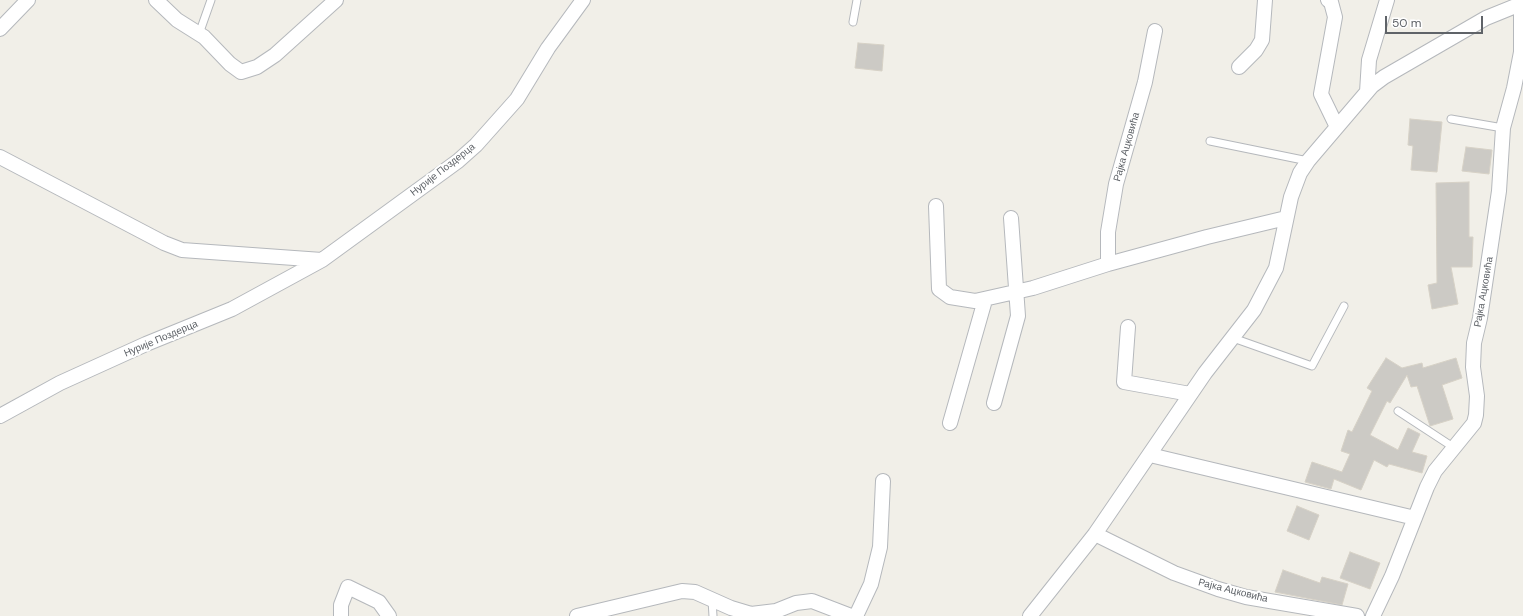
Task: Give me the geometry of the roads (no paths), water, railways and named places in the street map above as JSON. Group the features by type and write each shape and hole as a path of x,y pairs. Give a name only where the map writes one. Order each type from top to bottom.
{"street":[{"path":"0,29 28,0"},
{"path":"156,0 177,20 199,34 230,64 241,72 257,67 275,55 336,0"},
{"name":"Нурије Поздерца","path":"0,416 60,383 146,344 232,309 322,260 458,161 476,145 517,99 548,48 584,0"},
{"path":"1239,66 1256,50 1262,40 1265,0"},
{"path":"1328,0 1331,2 1335,17 1321,94 1337,127"},
{"path":"1367,92 1369,60 1387,0"},
{"name":"Рајка Ацковића","path":"1030,616 1095,534 1150,456 1190,394 1254,310 1276,268 1286,218 1295,184 1308,161 1367,92 1384,77 1486,18 1522,4 1521,52 1513,94 1503,128 1499,191 1480,318 1474,343 1476,415 1474,423 1453,447 1435,472 1414,518 1383,596 1373,616"},
{"name":"Рајка Ацковића","path":"1108,264 1108,232 1116,184 1145,82 1155,32"},
{"path":"0,157 164,243 182,250 322,260"},
{"path":"936,206 939,289 950,297 959,300 985,300 1017,292 1108,264 1207,237 1286,218"},
{"path":"994,403 1018,316 1011,218"},
{"path":"950,423 985,300"},
{"path":"1128,327 1124,382 1190,394"},
{"path":"1150,456 1414,518"},
{"path":"856,616 871,584 880,547 883,481"},
{"name":"Рајка Ацковића","path":"1095,534 1174,573 1218,589 1246,597 1357,616"},
{"path":"341,616 341,605 348,587 379,602 389,616"},
{"path":"577,616 682,591 695,592 731,608 751,614 777,613 796,603 812,601 851,616"}],"lane":[{"path":"199,34 211,0"},
{"path":"853,22 857,0"},
{"path":"1451,119 1503,128"},
{"path":"1210,142 1308,161"},
{"path":"1233,338 1312,366 1344,306"},
{"path":"1398,411 1453,447"},
{"path":"712,600 713,616"}]}
